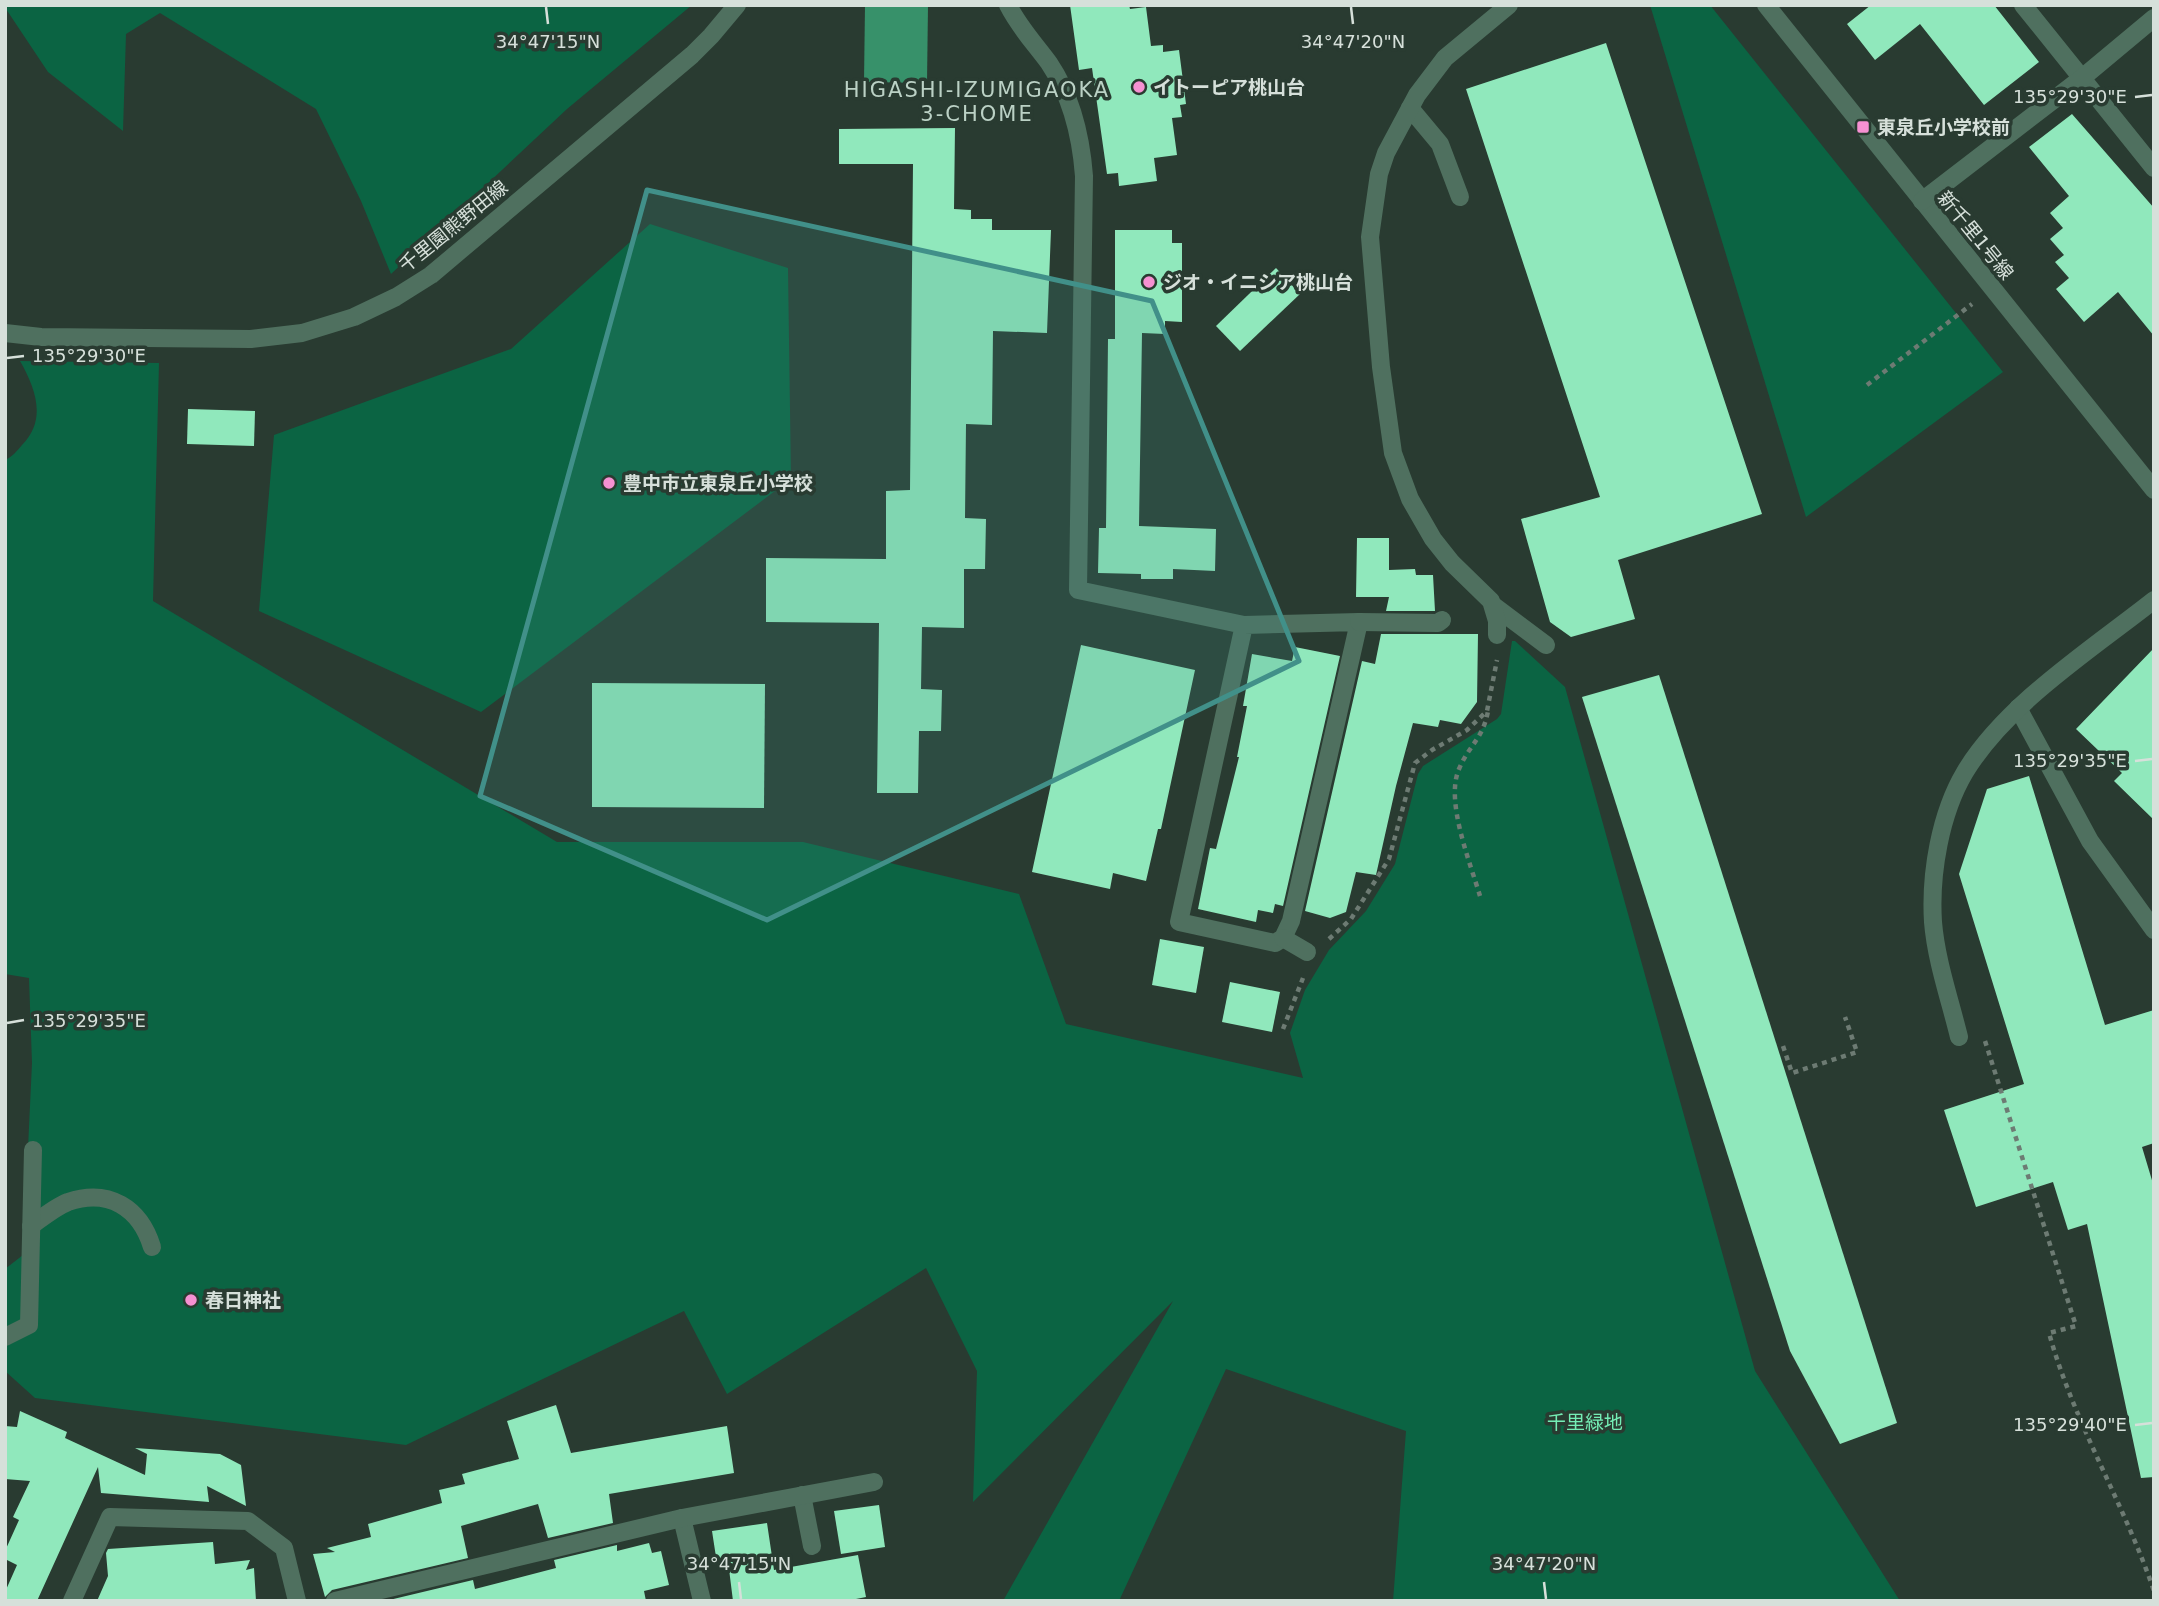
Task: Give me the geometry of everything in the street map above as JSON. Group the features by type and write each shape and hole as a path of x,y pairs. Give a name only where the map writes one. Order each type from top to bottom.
{"street":[{"name":"千里園熊野田線","path":"5,333 41,337 262,339 334,325 369,311 430,275 691,55 737,5"},
{"path":"1008,5 1061,86 1079,131 1083,152 1078,590 1244,625 1438,623 1442,620"},
{"path":"1509,5 1445,58 1410,107 1386,153 1379,174 1371,220 1373,287 1389,429 1397,465 1410,499 1421,520 1492,621 1546,645"},
{"name":"新千里1号線","path":"1766,5 2154,490"},
{"path":"2023,5 2154,168"},
{"path":"1923,201 2082,78 2154,18"},
{"path":"1410,107 1440,144 1460,197"},
{"path":"1959,1037 1933,921 1933,893 1939,844 1948,810 1965,772 2018,708 2154,600"},
{"path":"1244,625 1179,922 1275,943 1283,938 1290,921 1359,622"},
{"path":"2018,708 2090,841 2154,930"},
{"path":"1283,938 1308,960"},
{"path":"5,1337 29,1325 33,1150"},
{"path":"31,1226 66,1202 99,1196 130,1209 146,1228 152,1247"},
{"path":"335,1601 682,1517 874,1482"},
{"path":"802,1495 811,1546"},
{"path":"72,1601 110,1517 248,1521 284,1548 297,1601"},
{"path":"682,1517 702,1601"}],"path":[{"path":"1867,385 1992,288"},
{"path":"1480,896 1453,803 1455,781 1460,767 1485,728 1497,664 1492,621"},
{"path":"1325,943 1350,919 1386,866 1415,763 1479,721 1487,710 1490,699"},
{"path":"1283,1029 1308,960"},
{"path":"1783,1046 1792,1073 1857,1052 1845,1017"},
{"path":"1983,1035 2076,1326 2049,1333 2058,1363 2154,1591"}],"highlighted area":[{"path":"647,190 1152,301 1299,661 767,920 480,796"}],"green space":[{"path":"5,5 692,5 567,109 391,274 361,201 316,109 160,13 126,34 123,131 48,72"},
{"path":"1650,5 1710,5 2003,372 1806,517"},
{"path":"650,224 788,268 791,479 481,712 259,611 274,435 511,349"},
{"name":"千里緑地","path":"20,361 159,363 153,601 557,842 803,842 1019,894 1066,1024 1303,1078 1290,1033 1305,990 1329,950 1366,911 1395,864 1418,774 1423,766 1501,714 1512,641 1515,641 1565,687 1755,1371 1900,1601 1393,1601 1406,1431 1226,1369 1119,1601 1003,1601 1173,1301 973,1502 977,1371 926,1268 727,1394 684,1311 406,1445 35,1398 5,1371 5,1269 23,1255 32,1063 29,978 5,974 5,460 14,454 30,435 37,415 31,382"}],"shaded area":[{"path":"865,5 928,5 927,83 864,82"}],"building":[{"name":"イトーピア桃山台","path":"1070,5 1129,5 1130,9 1146,7 1151,46 1163,45 1163,52 1179,50 1186,104 1180,105 1182,117 1172,118 1177,155 1154,158 1157,181 1119,186 1118,173 1107,174 1092,68 1079,70"},
{"path":"1871,5 1994,5 2039,62 1984,105 1920,24 1875,60 1847,24"},
{"path":"1606,43 1762,514 1618,560 1635,619 1571,637 1550,622 1521,519 1600,497 1466,89"},
{"path":"2072,114 2154,208 2154,336 2118,292 2084,322 2056,289 2069,278 2055,262 2064,255 2050,239 2063,228 2050,213 2069,196 2029,147"},
{"path":"955,128 954,209 971,210 971,219 992,219 992,230 1051,230 1047,333 993,331 992,425 966,424 965,518 986,519 985,569 964,569 964,628 922,627 921,689 942,690 941,731 919,731 918,793 877,793 879,623 766,622 766,558 886,559 886,491 910,490 913,164 839,164 839,129"},
{"path":"1115,230 1172,230 1172,243 1182,243 1182,322 1165,321 1165,334 1142,333 1139,526 1216,529 1215,571 1173,569 1173,579 1141,579 1141,574 1098,573 1099,528 1106,528 1108,339 1115,339"},
{"path":"1276,268 1300,294 1240,351 1216,326"},
{"path":"188,409 255,411 254,446 187,444"},
{"path":"1357,538 1389,538 1389,570 1415,569 1416,575 1433,575 1435,611 1386,611 1389,597 1356,597"},
{"path":"1381,634 1478,634 1477,702 1461,724 1440,720 1438,727 1413,723 1376,875 1356,872 1346,912 1330,918 1305,911 1362,661 1375,664"},
{"path":"1081,645 1195,670 1161,829 1158,829 1146,881 1113,873 1110,889 1032,872"},
{"path":"1295,647 1340,656 1283,906 1275,904 1273,913 1258,910 1256,922 1198,909 1210,848 1216,849 1239,757 1247,706 1243,706 1252,654 1292,661"},
{"path":"2154,648 2154,820 2114,781 2122,773 2076,729"},
{"path":"1659,675 1897,1423 1840,1444 1790,1351 1582,697"},
{"path":"592,683 765,684 764,808 592,807"},
{"path":"2029,776 2105,1025 2154,1010 2154,1143 2142,1147 2154,1187 2154,1477 2141,1478 2087,1224 2068,1230 2053,1182 1976,1207 1944,1110 2024,1084 1959,874 1987,789"},
{"path":"1160,939 1204,947 1196,993 1152,985"},
{"path":"1230,982 1280,992 1272,1032 1222,1022"},
{"path":"556,1405 571,1453 727,1426 734,1473 609,1494 613,1523 548,1538 538,1504 461,1526 468,1558 332,1590 325,1597 313,1554 335,1552 327,1548 371,1537 368,1524 442,1503 439,1490 465,1484 462,1474 519,1459 507,1421"},
{"path":"20,1411 67,1432 65,1438 145,1475 147,1454 135,1448 220,1454 241,1465 246,1506 207,1486 209,1502 101,1493 98,1467 37,1601 5,1601 5,1592 17,1565 5,1559 5,1551 19,1520 13,1517 30,1481 5,1479 5,1426 17,1427"},
{"path":"879,1505 885,1547 841,1554 834,1511"},
{"path":"767,1523 774,1570 858,1555 866,1597 846,1601 733,1601 729,1569 718,1570 712,1531"},
{"path":"213,1542 215,1564 250,1560 246,1570 254,1568 256,1601 97,1601 108,1576 108,1549"},
{"path":"649,1543 652,1553 661,1551 669,1585 644,1591 646,1601 385,1601 473,1580 475,1589 556,1568 554,1560 617,1545 617,1551"}],"place":[{"name":"イトーピア桃山台","path":"1139,87"},
{"name":"東泉丘小学校前","path":"1863,127"},
{"name":"ジオ・イニシア桃山台","path":"1149,282"},
{"name":"豊中市立東泉丘小学校","path":"609,483"},
{"name":"春日神社","path":"191,1300"}],"district":[{"name":"HIGASHI-IZUMIGAOKA 3-CHOME","path":"977,102"}]}
